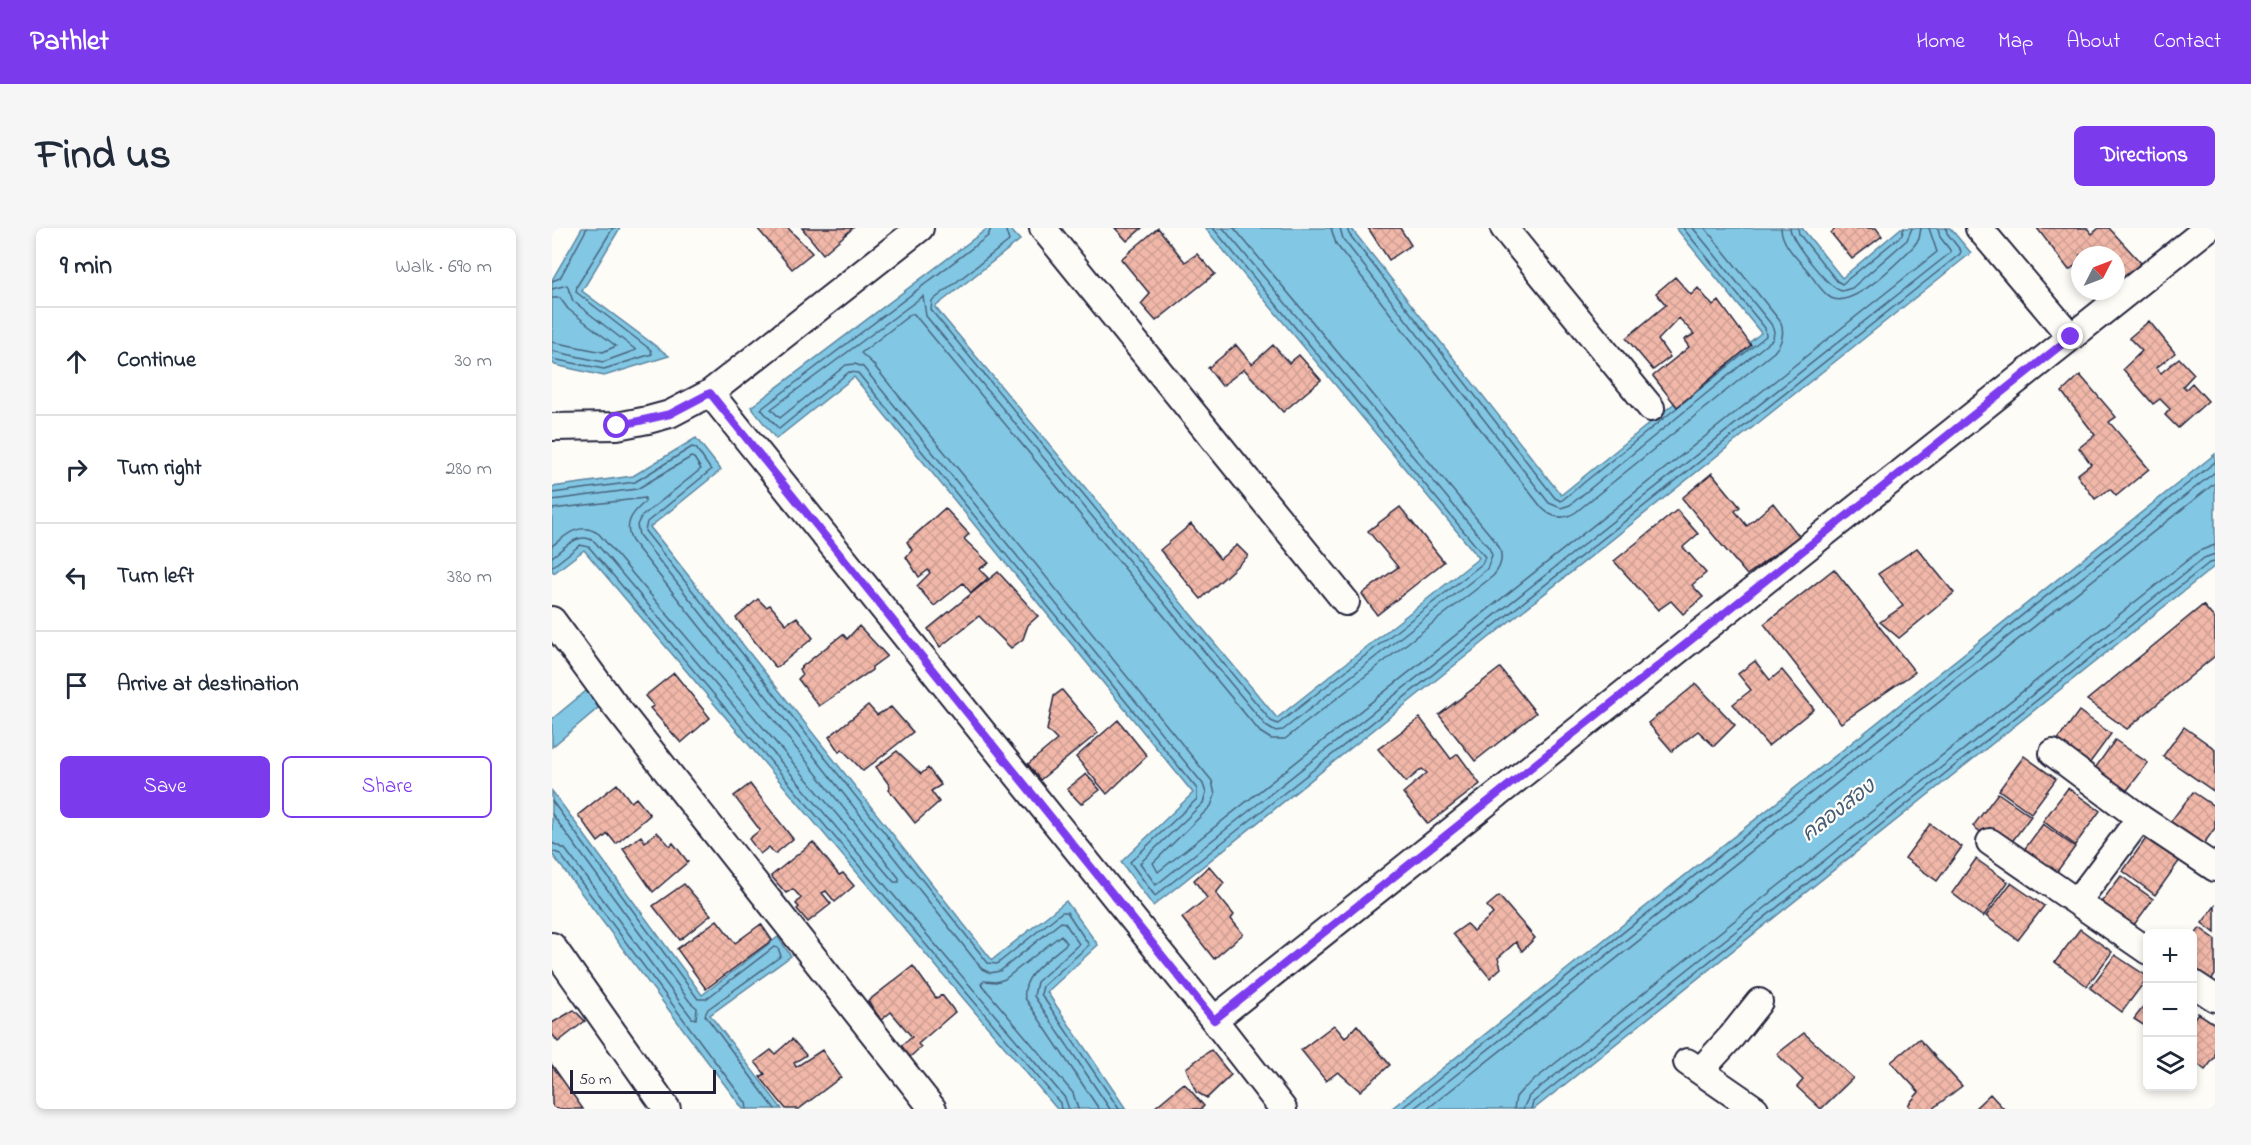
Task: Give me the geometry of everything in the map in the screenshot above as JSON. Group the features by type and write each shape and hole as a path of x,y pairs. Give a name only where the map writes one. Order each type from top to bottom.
{"street":[{"path":"552,427 617,426 648,420 670,414 710,393 920,228"},
{"path":"1043,228 1346,602"},
{"path":"1504,228 1651,408"},
{"path":"1978,228 2071,337"},
{"path":"1214,1020 2208,228"},
{"path":"710,393 1283,1109"},
{"path":"552,620 668,774 933,1109"},
{"path":"2053,753 2140,818 2215,868"},
{"path":"2077,902 2140,818"},
{"path":"1990,842 2143,948"},
{"path":"552,946 668,1109"},
{"path":"2197,986 2215,998"},
{"path":"1755,1109 1693,1066 1732,1036 1759,1002"}],"water":[{"path":"582,228 620,228 582,291 669,356 604,376 555,365 552,362 552,280"},
{"path":"988,228 1009,228 1020,240 935,307 1277,718 1479,558 1205,228 1351,228 1561,495 1761,333 1676,228 1802,228 1842,278 1901,228 1950,228 1971,253 1153,906 1121,862 1193,793 854,377 776,439 751,407"},
{"path":"696,438 721,470 650,527 992,960 1066,901 1098,945 1047,992 1126,1109 1057,1109 584,550 554,573 552,570 552,487 633,476"},
{"name":"คลองสอง","path":"2215,454 2215,566 1534,1109 1391,1109"},
{"path":"592,686 604,703 552,747 552,719"},
{"path":"552,791 702,995 778,937 791,956 710,1015 782,1109 743,1109 552,854"}],"building":[{"path":"757,228 788,228 812,253 792,269"},
{"path":"802,228 853,228 823,254"},
{"path":"1115,228 1142,228 1127,241"},
{"path":"1158,228 1185,262 1197,254 1215,274 1156,321 1141,304 1150,294 1121,259"},
{"path":"1368,228 1400,228 1411,245 1389,260"},
{"path":"1836,228 1876,228 1882,236 1852,259 1831,233"},
{"path":"2037,228 2087,228 2092,234 2099,228 2109,228 2141,263 2125,277 2125,246 2071,246 2071,269 2069,270"},
{"path":"1675,277 1691,295 1698,288 1713,306 1719,301 1751,345 1677,407 1653,376 1689,347 1684,340 1694,334 1679,318 1658,340 1670,357 1653,370 1626,338 1666,305 1656,293"},
{"path":"2149,321 2175,353 2156,368 2161,373 2179,358 2194,374 2183,386 2186,389 2192,383 2208,401 2178,428 2165,415 2170,409 2160,399 2153,404 2123,369 2142,351 2129,338"},
{"path":"1236,345 1252,364 1273,345 1289,363 1299,355 1321,380 1283,412 1244,369 1222,386 1208,368"},
{"path":"2080,375 2116,417 2109,422 2149,469 2116,496 2110,489 2095,499 2077,475 2091,464 2079,448 2095,435 2062,392"},
{"path":"1712,473 1740,507 1735,511 1747,526 1773,503 1799,536 1747,575 1682,498"},
{"path":"1400,507 1444,562 1377,615 1362,594 1398,567 1368,531"},
{"path":"945,508 969,534 964,539 989,563 979,569 988,578 971,593 963,583 934,606 917,586 930,573 928,570 919,577 906,557 912,550 907,542"},
{"path":"1677,510 1698,534 1683,547 1706,573 1692,585 1703,597 1683,614 1671,601 1658,610 1614,561"},
{"path":"1191,524 1220,559 1237,545 1248,556 1201,599 1160,550"},
{"path":"1917,548 1954,593 1899,638 1880,622 1903,606 1878,574"},
{"path":"1834,569 1915,672 1841,723 1764,624"},
{"path":"998,572 1038,616 1028,625 1023,639 1011,648 979,616 940,647 928,629"},
{"path":"758,599 766,607 770,605 786,624 797,617 813,638 776,668 736,618"},
{"path":"2203,605 2215,619 2215,656 2127,729 2087,700"},
{"path":"859,626 887,656 872,667 872,670 819,706 798,679 802,675 799,669 843,634 847,639"},
{"path":"1755,661 1770,680 1782,670 1814,709 1768,746 1733,704 1751,690 1738,674"},
{"path":"1500,668 1536,713 1475,761 1439,715"},
{"path":"674,673 710,718 681,743 650,708 654,706 645,696"},
{"path":"1696,684 1735,725 1714,746 1698,731 1672,751 1648,723"},
{"path":"1062,690 1098,733 1040,780 1028,764 1057,740 1047,730 1054,696"},
{"path":"868,705 877,715 891,707 913,732 863,771 842,749 839,752 829,737"},
{"path":"2079,711 2111,734 2086,768 2054,745"},
{"path":"1420,718 1451,759 1458,754 1480,784 1428,824 1403,793 1427,773 1422,769 1406,782 1378,749"},
{"path":"1118,720 1147,756 1107,794 1076,757"},
{"path":"2184,727 2215,749 2215,792 2163,756"},
{"path":"2115,740 2148,763 2122,797 2091,774"},
{"path":"897,751 921,774 928,768 941,785 931,791 939,802 915,823 889,790 890,786 876,767"},
{"path":"2024,756 2056,779 2031,813 1999,790"},
{"path":"1086,774 1100,790 1081,804 1067,789"},
{"path":"617,784 631,802 636,798 650,815 616,844 608,834 598,842 578,815"},
{"path":"750,784 793,839 775,854 769,847 760,854 749,839 760,830 734,796"},
{"path":"2068,788 2100,811 2075,845 2043,821"},
{"path":"2193,792 2215,807 2215,828 2200,849 2168,825"},
{"path":"1998,793 2031,816 2005,851 1973,826"},
{"path":"1930,824 1962,847 1937,881 1905,858"},
{"path":"2043,824 2075,847 2050,881 2018,858"},
{"path":"657,832 670,846 673,843 688,862 653,892 623,849 641,836 645,842"},
{"path":"2147,837 2180,860 2155,895 2123,871"},
{"path":"813,842 839,875 843,873 854,886 835,902 826,891 822,893 831,904 808,922 797,909 799,907 796,904 801,898 793,889 786,893 771,876"},
{"path":"1976,859 2008,882 1983,917 1952,893"},
{"path":"1209,866 1224,883 1216,893 1234,915 1231,919 1243,934 1214,959 1182,918 1207,898 1194,880"},
{"path":"2121,876 2153,899 2128,933 2096,909"},
{"path":"2011,883 2044,906 2018,940 1986,916"},
{"path":"684,884 711,915 680,940 653,906"},
{"path":"1499,896 1535,938 1522,951 1516,942 1498,958 1501,968 1490,978 1453,934 1467,924 1473,931 1493,914 1487,906"},
{"path":"2215,906 2215,933 2202,923"},
{"path":"717,920 735,943 761,924 772,940 706,989 677,949"},
{"path":"2200,928 2215,939 2215,975 2207,986 2197,979 2197,932"},
{"path":"2080,929 2112,952 2087,986 2055,962"},
{"path":"2115,955 2143,974 2143,984 2122,1012 2090,988"},
{"path":"913,966 936,998 942,995 955,1012 918,1044 921,1047 910,1057 901,1046 912,1037 891,1012 881,1020 868,1001"},
{"path":"2143,1007 2143,1025 2134,1019"},
{"path":"574,1010 585,1021 558,1042 552,1034 552,1023"},
{"path":"2197,1014 2215,1024 2215,1057 2205,1070 2197,1064"},
{"path":"1334,1025 1345,1038 1357,1025 1390,1065 1360,1091 1338,1072 1326,1081 1301,1050"},
{"path":"1804,1033 1853,1078 1821,1109 1797,1087 1803,1080 1777,1054"},
{"path":"792,1039 806,1055 794,1063 796,1067 822,1050 841,1077 799,1109 786,1109 760,1077 765,1074 755,1062 771,1050 775,1054"},
{"path":"1919,1039 1962,1086 1932,1109 1912,1109 1908,1105 1919,1092 1891,1062"},
{"path":"1211,1050 1231,1075 1207,1098 1196,1092 1186,1068"},
{"path":"552,1065 583,1109 552,1109"},
{"path":"1184,1083 1204,1106 1201,1109 1153,1109"},
{"path":"1990,1094 2004,1109 1974,1109"}],"route":[{"path":"617,426 670,414 710,393 1214,1020 2071,337"}]}
